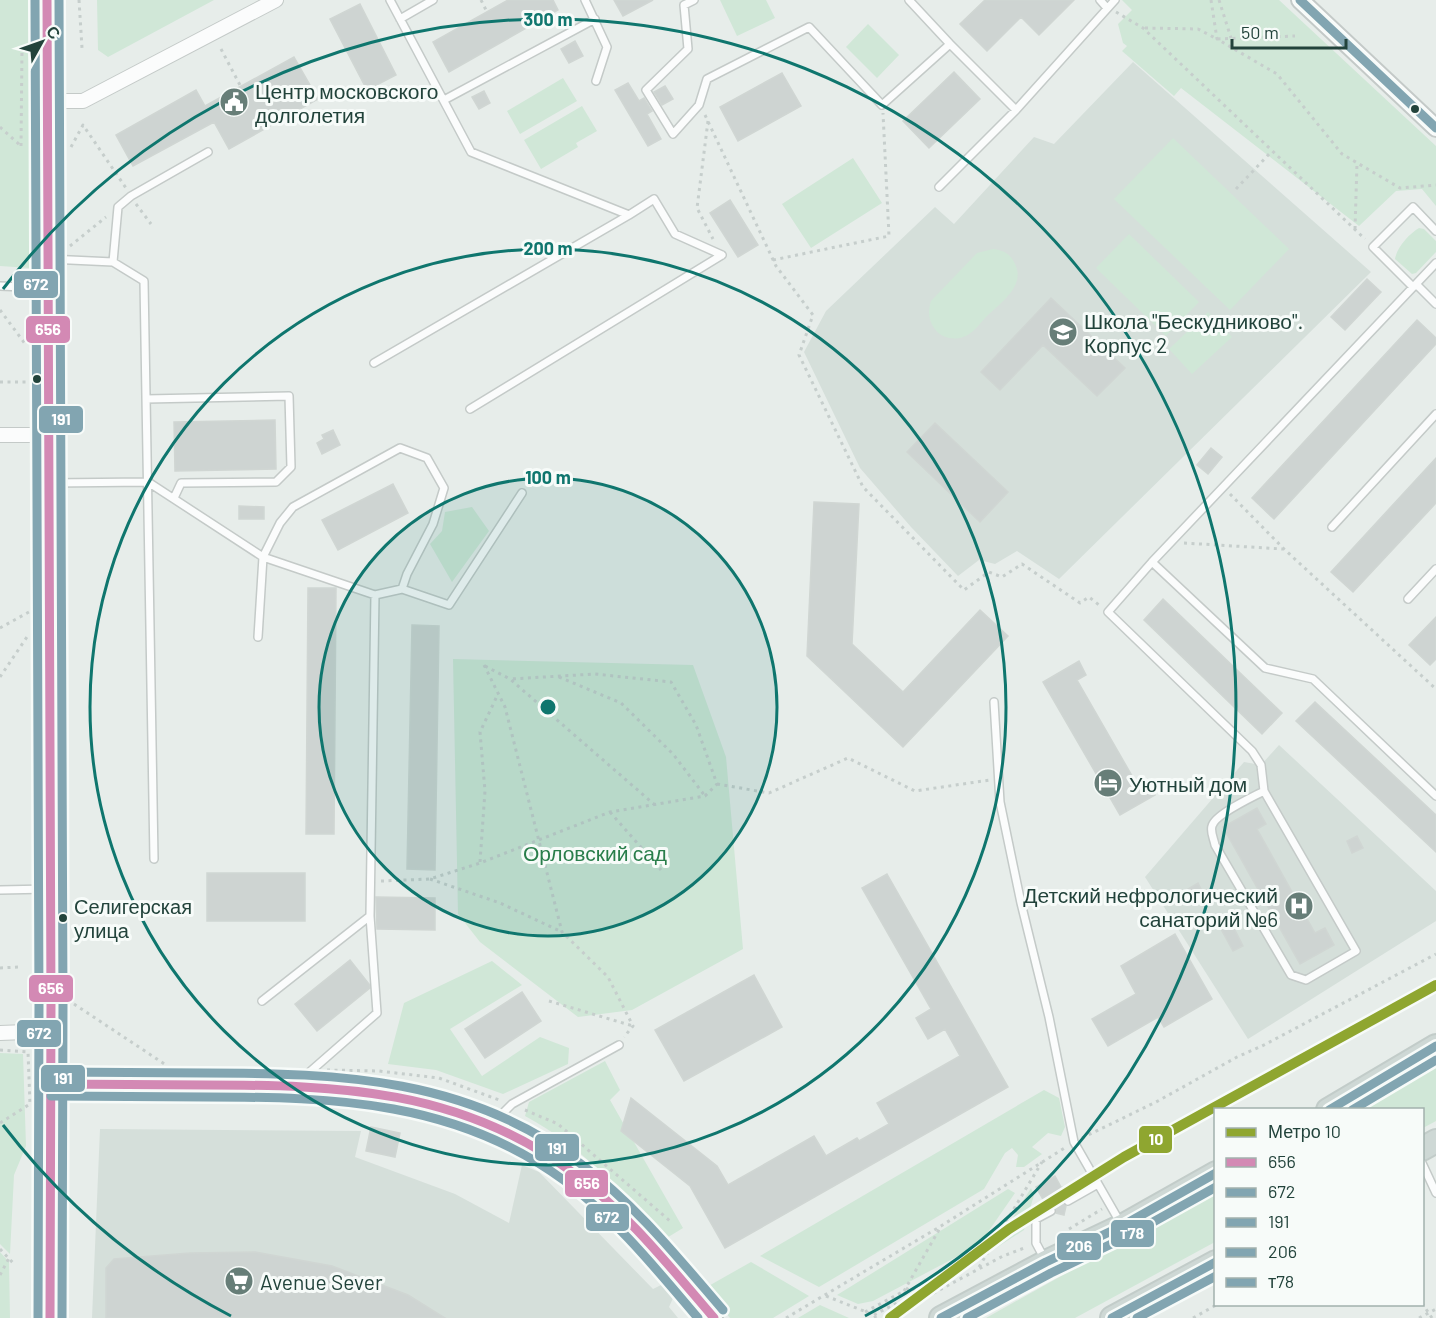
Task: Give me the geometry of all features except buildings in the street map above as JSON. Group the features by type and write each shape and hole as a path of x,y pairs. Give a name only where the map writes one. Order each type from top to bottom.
{"main road":[{"path":"47,0 50,435 50,1318"},
{"path":"1331,1108 1436,1046"},
{"path":"941,1318 1046,1262 1122,1226 1214,1174"},
{"path":"1112,1318 1214,1263"}],"street":[{"path":"48,102 83,101 276,0"},
{"path":"1300,0 1436,128"},
{"path":"0,435 50,435"},
{"path":"0,1033 51,1031"},
{"path":"51,1084 294,1085 384,1093 466,1114 492,1124 552,1157 606,1201 660,1255 714,1318"}],"lane":[{"path":"390,0 471,152 629,215"},
{"path":"400,19 433,0"},
{"path":"585,0 607,47 596,81"},
{"path":"694,0 684,5 688,49 646,90 673,134 699,105 707,79 808,27 882,105 950,44"},
{"path":"909,0 1016,110"},
{"path":"1100,0 1107,8"},
{"path":"939,187 1016,110 1115,0"},
{"path":"444,100 595,19"},
{"path":"113,262 118,207 131,196 208,152"},
{"path":"374,363 654,199 675,234 722,255"},
{"path":"1436,231 1413,207 1373,247 1436,304"},
{"path":"470,409 722,255"},
{"path":"48,259 113,262 144,281 154,859"},
{"path":"1264,791 1227,811 1213,822 1210,829 1215,845 1291,975 1306,980 1356,951 1264,791 1261,765 1252,751 1108,612 1223,486 1436,263"},
{"path":"0,286 48,288"},
{"path":"146,399 290,396 291,467 276,482 181,483 174,498"},
{"path":"1332,527 1436,414"},
{"path":"258,637 263,557 280,523 293,507 400,448 427,458 444,488 433,524 407,574 402,589"},
{"path":"50,483 148,482 263,557 375,595 402,589 448,604 522,493"},
{"path":"1152,562 1265,668 1313,679 1436,796"},
{"path":"1408,599 1436,569"},
{"path":"294,1085 377,1013 370,916 375,595"},
{"path":"994,702 998,778 1003,817 1021,903 1050,1017 1074,1142 1122,1226"},
{"path":"0,890 50,889"},
{"path":"262,1001 370,916"},
{"path":"492,1124 512,1104 619,1045"},
{"path":"1424,1167 1436,1192"},
{"path":"1068,1202 1098,1184"},
{"path":"1046,1262 1036,1243 1036,1219 1051,1211"}],"path":[{"path":"79,0 82,48"},
{"path":"482,0 487,12"},
{"path":"1211,0 1217,39"},
{"path":"1219,0 1231,38"},
{"path":"1107,8 1143,28 1373,247"},
{"path":"1143,28 1198,29 1217,39 1277,74 1341,154 1400,188 1436,185"},
{"path":"1217,39 1295,36"},
{"path":"0,127 21,146 22,48"},
{"path":"221,49 241,87"},
{"path":"699,105 708,119 773,260 813,315 799,355 863,487 964,590 989,572 1002,577 1022,564 1080,603 1089,597 1108,612"},
{"path":"773,260 889,236 882,105"},
{"path":"708,119 697,208 722,255"},
{"path":"71,147 83,125 152,224"},
{"path":"1236,189 1272,151"},
{"path":"1355,229 1357,163"},
{"path":"70,246 118,207"},
{"path":"0,310 27,345"},
{"path":"0,382 27,382"},
{"path":"1223,486 1284,549 1436,689"},
{"path":"1171,542 1284,549"},
{"path":"0,628 29,612"},
{"path":"0,677 29,634"},
{"path":"562,932 505,707 484,666 510,679 656,806"},
{"path":"510,679 595,674 671,682 696,725 717,784"},
{"path":"558,676 621,703 674,754 705,796"},
{"path":"480,863 485,791 480,732 498,694"},
{"path":"717,784 769,793 848,758 915,791 998,778"},
{"path":"372,881 430,879 480,863 610,812 705,796 717,784"},
{"path":"610,812 661,870"},
{"path":"430,879 500,903 562,932 608,977 633,1026"},
{"path":"786,1318 940,1226 1074,1142 1156,1102 1237,1057 1262,1047 1436,954"},
{"path":"0,968 19,967"},
{"path":"549,1001 633,1026"},
{"path":"74,1004 166,1065"},
{"path":"619,1045 633,1026"},
{"path":"0,1050 28,1052 30,1104 0,1123"},
{"path":"887,1318 978,1269 1043,1160"},
{"path":"866,1312 905,1290 940,1226"},
{"path":"0,1249 15,1265"},
{"path":"0,1275 9,1258"},
{"path":"905,1290 910,1291 953,1267 955,1272 917,1292"},
{"path":"905,1290 911,1305"},
{"path":"825,1295 875,1317 899,1302"},
{"path":"1193,1318 1216,1306"},
{"path":"1424,1306 1432,1318"},
{"path":"1419,1318 1436,1309"}],"shaded area":[{"name":"Школа \"Бескудниково\". Корпус 2","path":"1133,62 1371,272 1059,579 1017,551 995,564 979,560 958,576 911,527 860,468 804,352 826,311 935,207 954,224 1034,137 1054,144"},
{"name":"Детский нефрологический санаторий №6","path":"1279,745 1436,891 1436,921 1248,1039 1145,877 1244,762 1261,765"},
{"path":"100,1129 361,1131 355,1157 455,1194 509,1223 522,1165 539,1172 653,1289 663,1284 674,1296 669,1307 678,1318 92,1318"}],"green space":[{"path":"0,0 31,0 30,268 0,266"},
{"path":"97,0 214,0 108,57 98,50"},
{"path":"720,0 766,0 775,18 737,36"},
{"path":"1122,0 1279,0 1436,146 1436,206 1422,189 1396,191 1359,226 1181,88 1174,96 1122,51 1127,46 1123,43 1118,24 1132,10"},
{"path":"868,24 899,55 877,78 846,47"},
{"path":"563,78 577,101 520,134 507,111"},
{"path":"582,106 597,131 576,143 578,147 541,169 524,140"},
{"path":"1173,138 1289,249 1230,310 1114,199"},
{"path":"853,158 882,203 811,248 782,204"},
{"path":"1419,228 1424,229 1436,241 1436,252 1416,273 1412,274 1395,259 1404,241"},
{"path":"1129,234 1199,302 1166,336 1096,268"},
{"path":"993,249 1006,253 1013,261 1017,272 1014,287 970,334 955,339 943,336 934,328 931,321 929,311 931,301 977,253"},
{"path":"1208,312 1232,337 1192,374 1169,349"},
{"path":"472,507 489,531 452,582 430,544 442,531 445,512"},
{"name":"Орловский сад","path":"453,659 693,665 726,757 743,949 632,1010 578,1017 480,942 458,914"},
{"path":"492,961 522,985 450,1029 482,1076 540,1037 569,1048 568,1064 503,1094 436,1070 388,1064 404,1003"},
{"path":"0,1053 23,1054 26,1146 14,1175 10,1254 0,1244"},
{"path":"1436,1060 1436,1121 1424,1127 1424,1108 1353,1108"},
{"path":"605,1061 620,1090 610,1100 683,1228 665,1239 617,1187 583,1156 546,1128 525,1116 529,1102"},
{"path":"1044,1090 1059,1098 1065,1127 1061,1136 1048,1133 1032,1147 1042,1154 1024,1167 1016,1167 1018,1155 1012,1148 1005,1153 984,1189 819,1287 760,1256"},
{"path":"1031,1188 1034,1195 1024,1230 993,1250"},
{"path":"1214,1188 1214,1243 1075,1318 986,1318"},
{"path":"1008,1189 1015,1193 979,1245 873,1301 858,1304 837,1295"},
{"path":"0,1252 9,1262 10,1318 0,1318"},
{"path":"751,1262 809,1296 773,1318 730,1318 705,1288"},
{"path":"820,1305 849,1318 798,1318"}],"metro line":[{"name":"10","path":"890,1318 1009,1229 1124,1157 1436,985"}],"transit line":[{"name":"672","path":"35,0 38,1318"},
{"name":"656","path":"47,0 50,1318"},
{"name":"191","path":"59,0 62,1318"},
{"name":"206","path":"1300,0 1436,128"},
{"name":"206","path":"1332,1108 1436,1046"},
{"name":"т78","path":"1355,1108 1436,1060"},
{"name":"191","path":"51,1072 305,1075 402,1086 449,1097 494,1114 539,1135 581,1164 620,1197 656,1233 723,1310"},
{"name":"656","path":"51,1084 255,1085 350,1091 397,1097 442,1108 486,1123 530,1144 592,1188 647,1241 714,1318"},
{"name":"672","path":"51,1096 301,1099 348,1102 438,1119 481,1134 524,1154 565,1181 602,1212 698,1318"},
{"name":"206","path":"941,1318 1046,1262 1122,1226 1214,1174"},
{"name":"т78","path":"967,1318 1051,1273 1128,1236 1214,1188"},
{"name":"206","path":"1112,1318 1214,1263"},
{"name":"т78","path":"1137,1318 1214,1277"}],"place":[{"name":"Центр московского долголетия","path":"234,102"},
{"name":"Школа \"Бескудниково\". Корпус 2","path":"1063,332"},
{"name":"Уютный дом","path":"1108,783"},
{"name":"Детский нефрологический санаторий №6","path":"1299,906"},
{"name":"Селигерская улица","path":"63,918"},
{"name":"Avenue Sever","path":"239,1281"}]}
